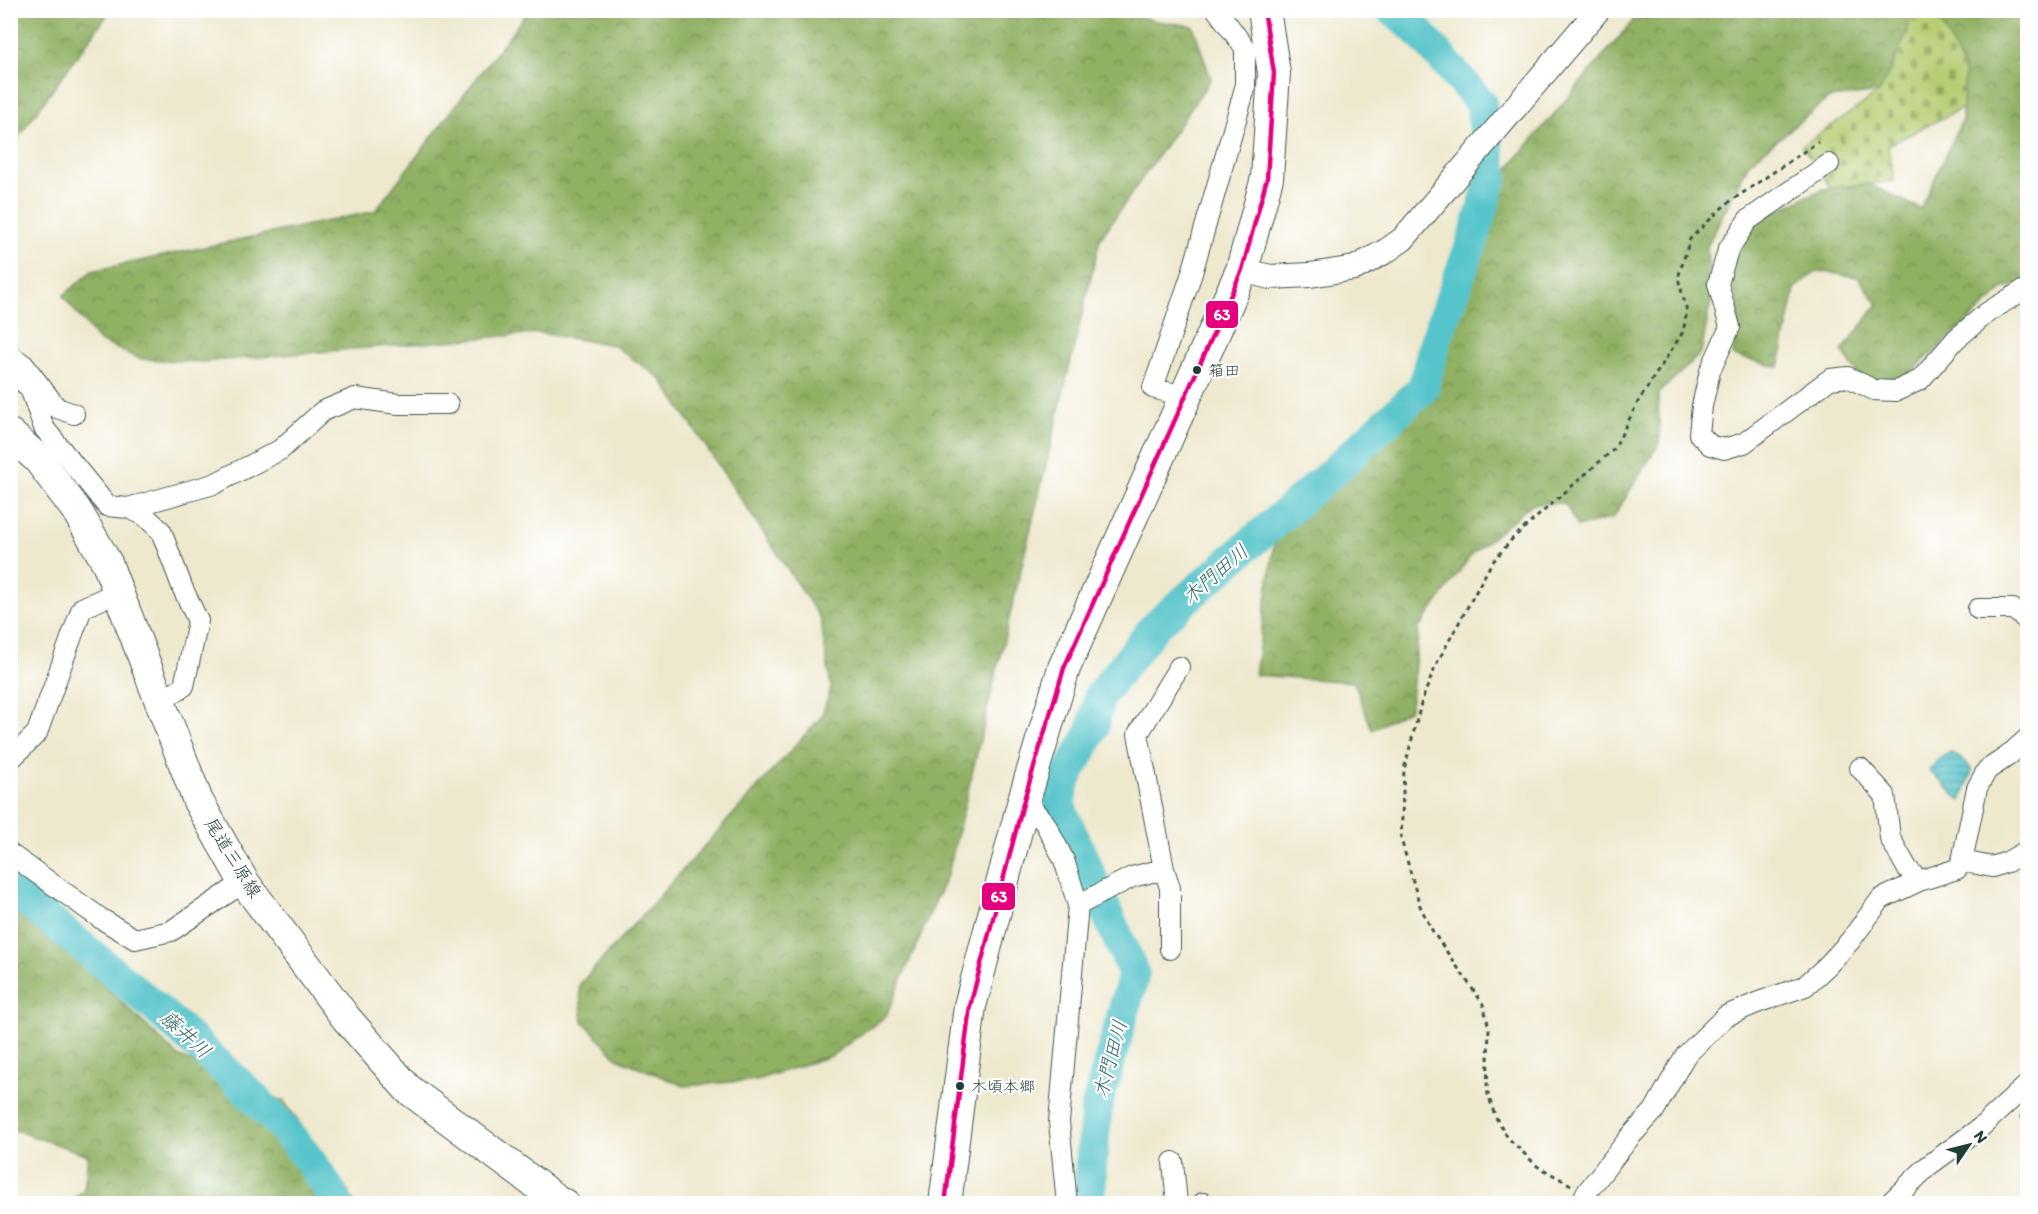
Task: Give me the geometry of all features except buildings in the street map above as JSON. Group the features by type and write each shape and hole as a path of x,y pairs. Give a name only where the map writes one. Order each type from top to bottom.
{"highway":[{"path":"945,1203 970,1006 1024,800 1064,668 1242,270 1267,178 1274,73 1264,10"}],"main road":[{"name":"尾道三原線","path":"10,434 38,459 77,511 107,563 198,801 244,882 346,1018 408,1089 564,1203"}],"street":[{"path":"1186,397 1153,388 1192,273 1245,88 1245,48 1217,10"},
{"path":"1242,270 1270,277 1310,275 1355,267 1403,239 1598,10"},
{"path":"1829,164 1748,220 1728,250 1718,284 1730,327 1710,371 1702,406 1700,434 1710,445 1724,449 1744,443 1830,379 1848,377 1874,390 1896,391 1920,380 1956,339 1988,312 2022,291 2028,290"},
{"path":"10,355 24,364 57,408 74,414"},
{"path":"10,370 30,388 44,428 107,506 128,508 144,515 161,531 198,621 184,686 160,701"},
{"path":"128,508 214,484 280,450 323,411 355,398 398,404 448,404"},
{"path":"10,760 37,733 82,608 118,592"},
{"path":"1978,609 2013,609 2028,621"},
{"path":"1170,949 1170,888 1164,869 1138,734 1179,667"},
{"path":"1584,1198 1630,1137 1654,1112 1685,1056 1726,1016 1805,986 1850,941 1881,899 1919,881 1957,869 1962,861 1977,788 1987,770 2008,756 2028,738"},
{"path":"1860,768 1885,795 1890,838 1907,868 1919,881"},
{"path":"1024,800 1045,823 1064,860 1078,905 1059,1122 1067,1203"},
{"path":"1962,861 1992,867 2007,862 2028,850"},
{"path":"10,854 100,918 135,939 171,931 244,882"},
{"path":"1078,905 1132,877 1164,869"},
{"path":"1889,1203 1928,1166 1980,1128 2028,1084"},
{"path":"1173,1162 1177,1203"}],"path":[{"path":"1584,1198 1537,1166 1508,1138 1495,1116 1487,1091 1489,1028 1483,1004 1433,932 1420,906 1401,839 1404,770 1422,700 1437,663 1491,564 1513,538 1614,449 1638,402 1683,332 1686,311 1678,278 1690,239 1725,205 1818,142"}],"green space":[{"path":"10,11 110,11 11,147"},
{"path":"518,11 1119,11 1156,21 1193,26 1211,79 1100,239 949,870 886,1016 831,1056 756,1080 684,1086 617,1058 583,1021 579,985 822,716 831,687 820,618 661,379 613,345 539,333 201,362 140,359 99,341 63,296 92,271 375,211 526,14"},
{"path":"1636,11 1908,11 1908,32 1880,92 1829,98 1749,163 1707,246 1711,301 1701,353 1658,394 1660,442 1613,518 1577,527 1565,503 1532,504 1472,554 1419,628 1410,709 1372,730 1354,682 1255,675 1276,531 1428,404 1473,273 1487,213 1510,166 1637,16"},
{"path":"1908,11 1935,11 1964,69 1963,108 1888,145 1894,181 1831,188 1802,146 1880,92 1908,32"},
{"path":"1935,11 2027,11 2027,282 2005,288 1899,383 1862,380 1842,351 1878,304 1858,277 1817,271 1795,289 1779,367 1733,356 1738,312 1729,261 1759,219 1823,189 1869,184 1921,209 1962,120 1964,69"},
{"path":"11,909 91,973 178,1056 284,1101 354,1203 68,1203 84,1190 88,1155 11,1129"}],"water":[{"path":"1950,752 1966,762 1972,771 1961,801 1929,770 1939,759"}],"waterway":[{"name":"木門田川","path":"1090,1204 1097,1106 1134,974 1059,805 1064,782 1093,729 1099,697 1155,626 1334,471 1423,388 1436,339 1475,234 1492,177 1481,103 1416,29 1392,10"},
{"name":"藤井川","path":"10,888 134,990 243,1087 295,1142 337,1204"}],"transit line":[{"name":"63","path":"945,1204 970,1006 1024,800 1064,668 1242,270 1267,178 1274,73 1264,10"}],"place":[{"name":"箱田","path":"1197,370"},
{"name":"木頃本郷","path":"960,1086"}]}
